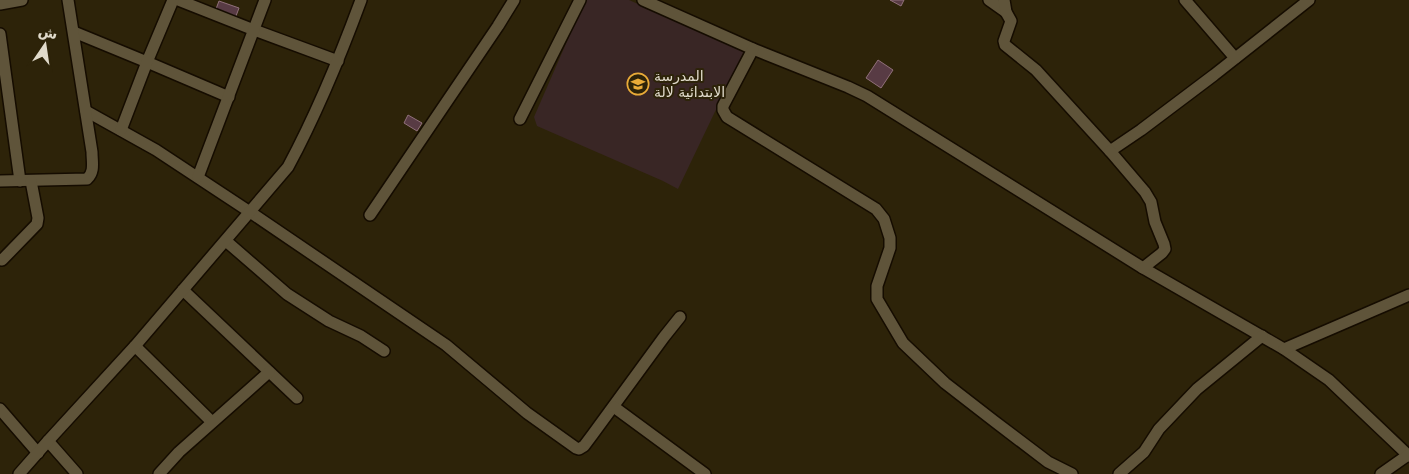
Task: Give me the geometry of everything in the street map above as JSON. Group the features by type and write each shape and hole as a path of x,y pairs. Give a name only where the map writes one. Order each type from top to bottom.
{"street":[{"path":"0,4 22,0"},
{"path":"0,182 87,179 91,176 93,170 92,152 68,0"},
{"path":"120,130 173,0"},
{"path":"178,0 338,62"},
{"path":"198,177 265,0"},
{"path":"19,474 135,346 288,167 302,142 338,62 361,0"},
{"path":"370,215 514,0"},
{"path":"520,119 580,0"},
{"path":"643,0 753,49 848,86 867,96 1143,268 1284,349 1329,380 1408,455 1381,474"},
{"path":"989,0 1005,6 1011,21 1005,44 1036,70 1110,151 1145,192 1151,202 1164,249 1162,253 1143,268"},
{"path":"1184,0 1235,58"},
{"path":"1110,151 1141,130 1309,0"},
{"path":"74,32 229,97"},
{"path":"0,34 26,181 38,218 37,224 2,260"},
{"path":"753,49 724,106 724,114 876,209 884,219 890,238 890,248 877,286 877,299 903,343 945,383 987,416 1048,462 1072,474"},
{"path":"86,111 156,150 198,177 446,345 527,413 576,448 580,449 584,446 680,317"},
{"path":"226,241 294,299 329,321 361,336 384,351"},
{"path":"183,290 297,398"},
{"path":"1284,349 1409,295"},
{"path":"1119,474 1144,452 1159,429 1197,389 1262,336"},
{"path":"135,346 212,422"},
{"path":"159,474 179,452 269,372"},
{"path":"614,406 706,474"},
{"path":"0,409 38,453"},
{"path":"48,441 77,474"}],"shaded area":[{"name":"المدرسة الابتدائية لالة","path":"585,0 629,0 744,51 678,189 537,126 534,117"}],"building":[{"path":"890,0 904,0 901,6"},
{"path":"219,1 239,8 236,16 216,9"},
{"path":"878,60 893,70 881,88 866,78"},
{"path":"408,115 422,123 417,131 404,123"}],"place":[{"name":"المدرسة الابتدائية لالة","path":"638,84"}]}
